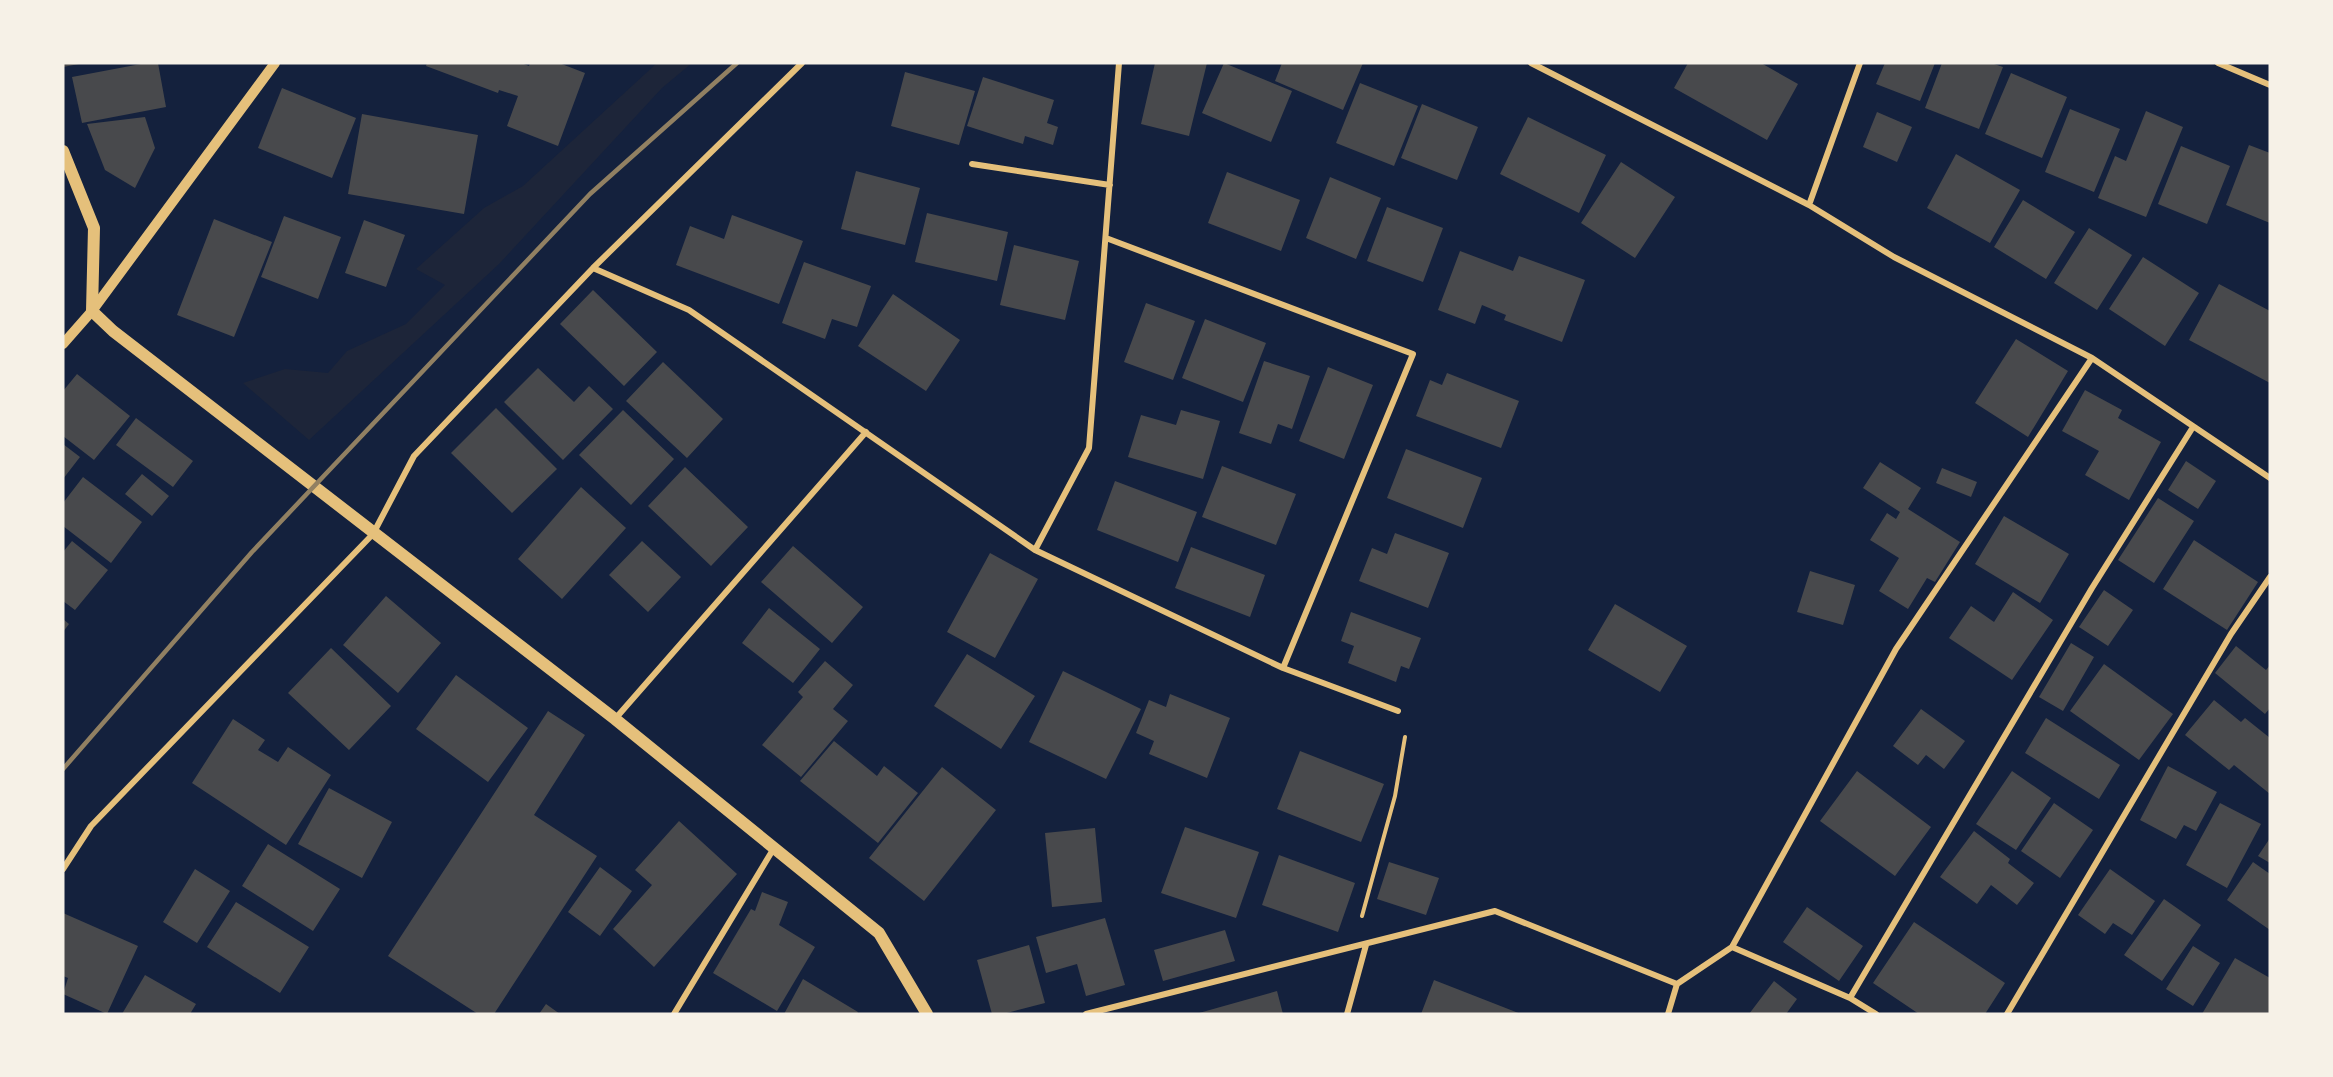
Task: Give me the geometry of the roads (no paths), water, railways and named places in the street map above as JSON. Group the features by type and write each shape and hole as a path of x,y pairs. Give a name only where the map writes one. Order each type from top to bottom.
{"main road":[{"path":"63,151 94,228 92,310 113,331 615,719 879,933 927,1014"}],"street":[{"path":"63,344 92,310 275,63"},
{"path":"63,869 91,826 373,534 414,456 593,268 802,63"},
{"path":"1035,550 1089,448 1119,63"},
{"path":"1531,63 1809,205 1894,257 2092,358 2270,478"},
{"path":"1809,205 1860,63"},
{"path":"2218,63 2270,85"},
{"path":"972,164 1110,185"},
{"path":"1106,238 1413,354 1283,668"},
{"path":"593,268 688,310 1035,550 1283,668 1398,711"},
{"path":"1668,1014 1677,984 1732,946 1896,649 2092,358"},
{"path":"1850,998 2092,588 2193,427"},
{"path":"615,719 867,432"},
{"path":"2007,1014 2231,634 2270,577"},
{"path":"674,1014 774,848"},
{"path":"1086,1014 1495,911 1677,984"},
{"path":"1347,1014 1366,945"},
{"path":"1732,946 1850,998 1876,1014"}],"railway":[{"path":"63,769 252,552 590,194 737,63"}]}
